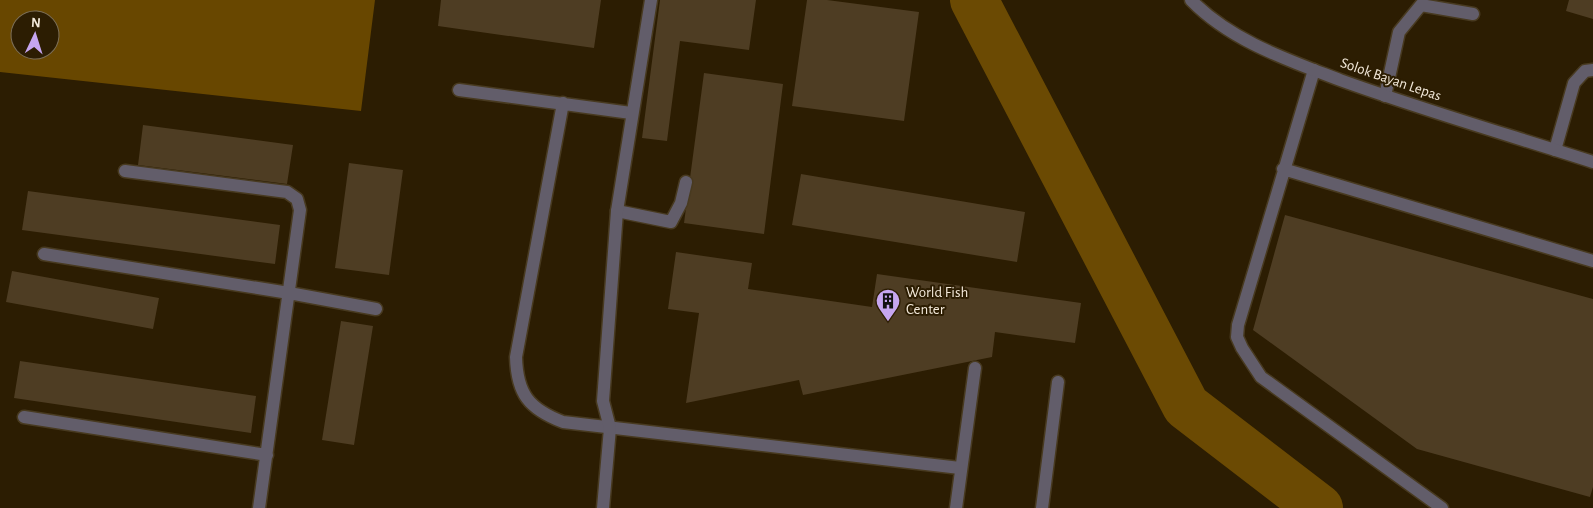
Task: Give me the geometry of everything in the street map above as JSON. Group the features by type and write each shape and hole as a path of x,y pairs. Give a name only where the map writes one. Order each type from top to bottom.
{"street":[{"path":"603,508 610,428 604,401 617,211 631,113 651,0"},
{"name":"Solok Bayan Lepas","path":"1191,0 1208,17 1266,51 1385,96 1593,162"},
{"path":"1385,96 1399,32 1421,5 1474,14"},
{"path":"1314,70 1283,169 1238,325 1237,336 1242,348 1261,377 1442,508"},
{"path":"1555,150 1574,82 1585,71 1593,70"},
{"path":"459,90 631,113"},
{"path":"563,104 516,357 517,379 526,399 542,414 563,422 960,468"},
{"path":"1283,169 1593,261"},
{"path":"125,171 287,192 297,199 300,210 267,455 258,508"},
{"path":"617,211 670,222 681,203 686,182"},
{"path":"44,254 376,309"},
{"path":"956,508 975,368"},
{"path":"1042,508 1058,382"},
{"path":"24,416 267,455"}],"shaded area":[{"path":"0,0 375,0 361,111 0,72"}],"building":[{"path":"441,0 601,0 594,48 438,26"},
{"path":"660,0 756,0 749,50 680,41 667,141 642,138"},
{"path":"807,0 827,0 919,12 904,121 792,106"},
{"path":"1569,0 1593,0 1593,19 1566,11"},
{"path":"704,73 783,84 764,234 684,223"},
{"path":"143,125 293,145 287,184 138,165"},
{"path":"349,163 403,170 389,275 335,268"},
{"name":"World Fish Center","path":"801,174 1025,212 1017,262 792,225"},
{"path":"28,191 280,225 275,264 22,230"},
{"path":"1285,215 1593,299 1593,487 1590,497 1417,449 1253,330"},
{"name":"World Fish Center","path":"676,252 752,263 748,289 872,307 877,274 1081,303 1075,343 995,332 992,357 803,395 799,380 686,403 699,313 668,309"},
{"path":"12,271 159,298 153,329 6,302"},
{"path":"341,321 373,326 354,445 322,440"},
{"path":"20,361 256,396 251,433 14,398"}],"waterway":[{"path":"974,0 1186,406 1319,508"}],"place":[{"name":"World Fish Center","path":"888,322"}]}
